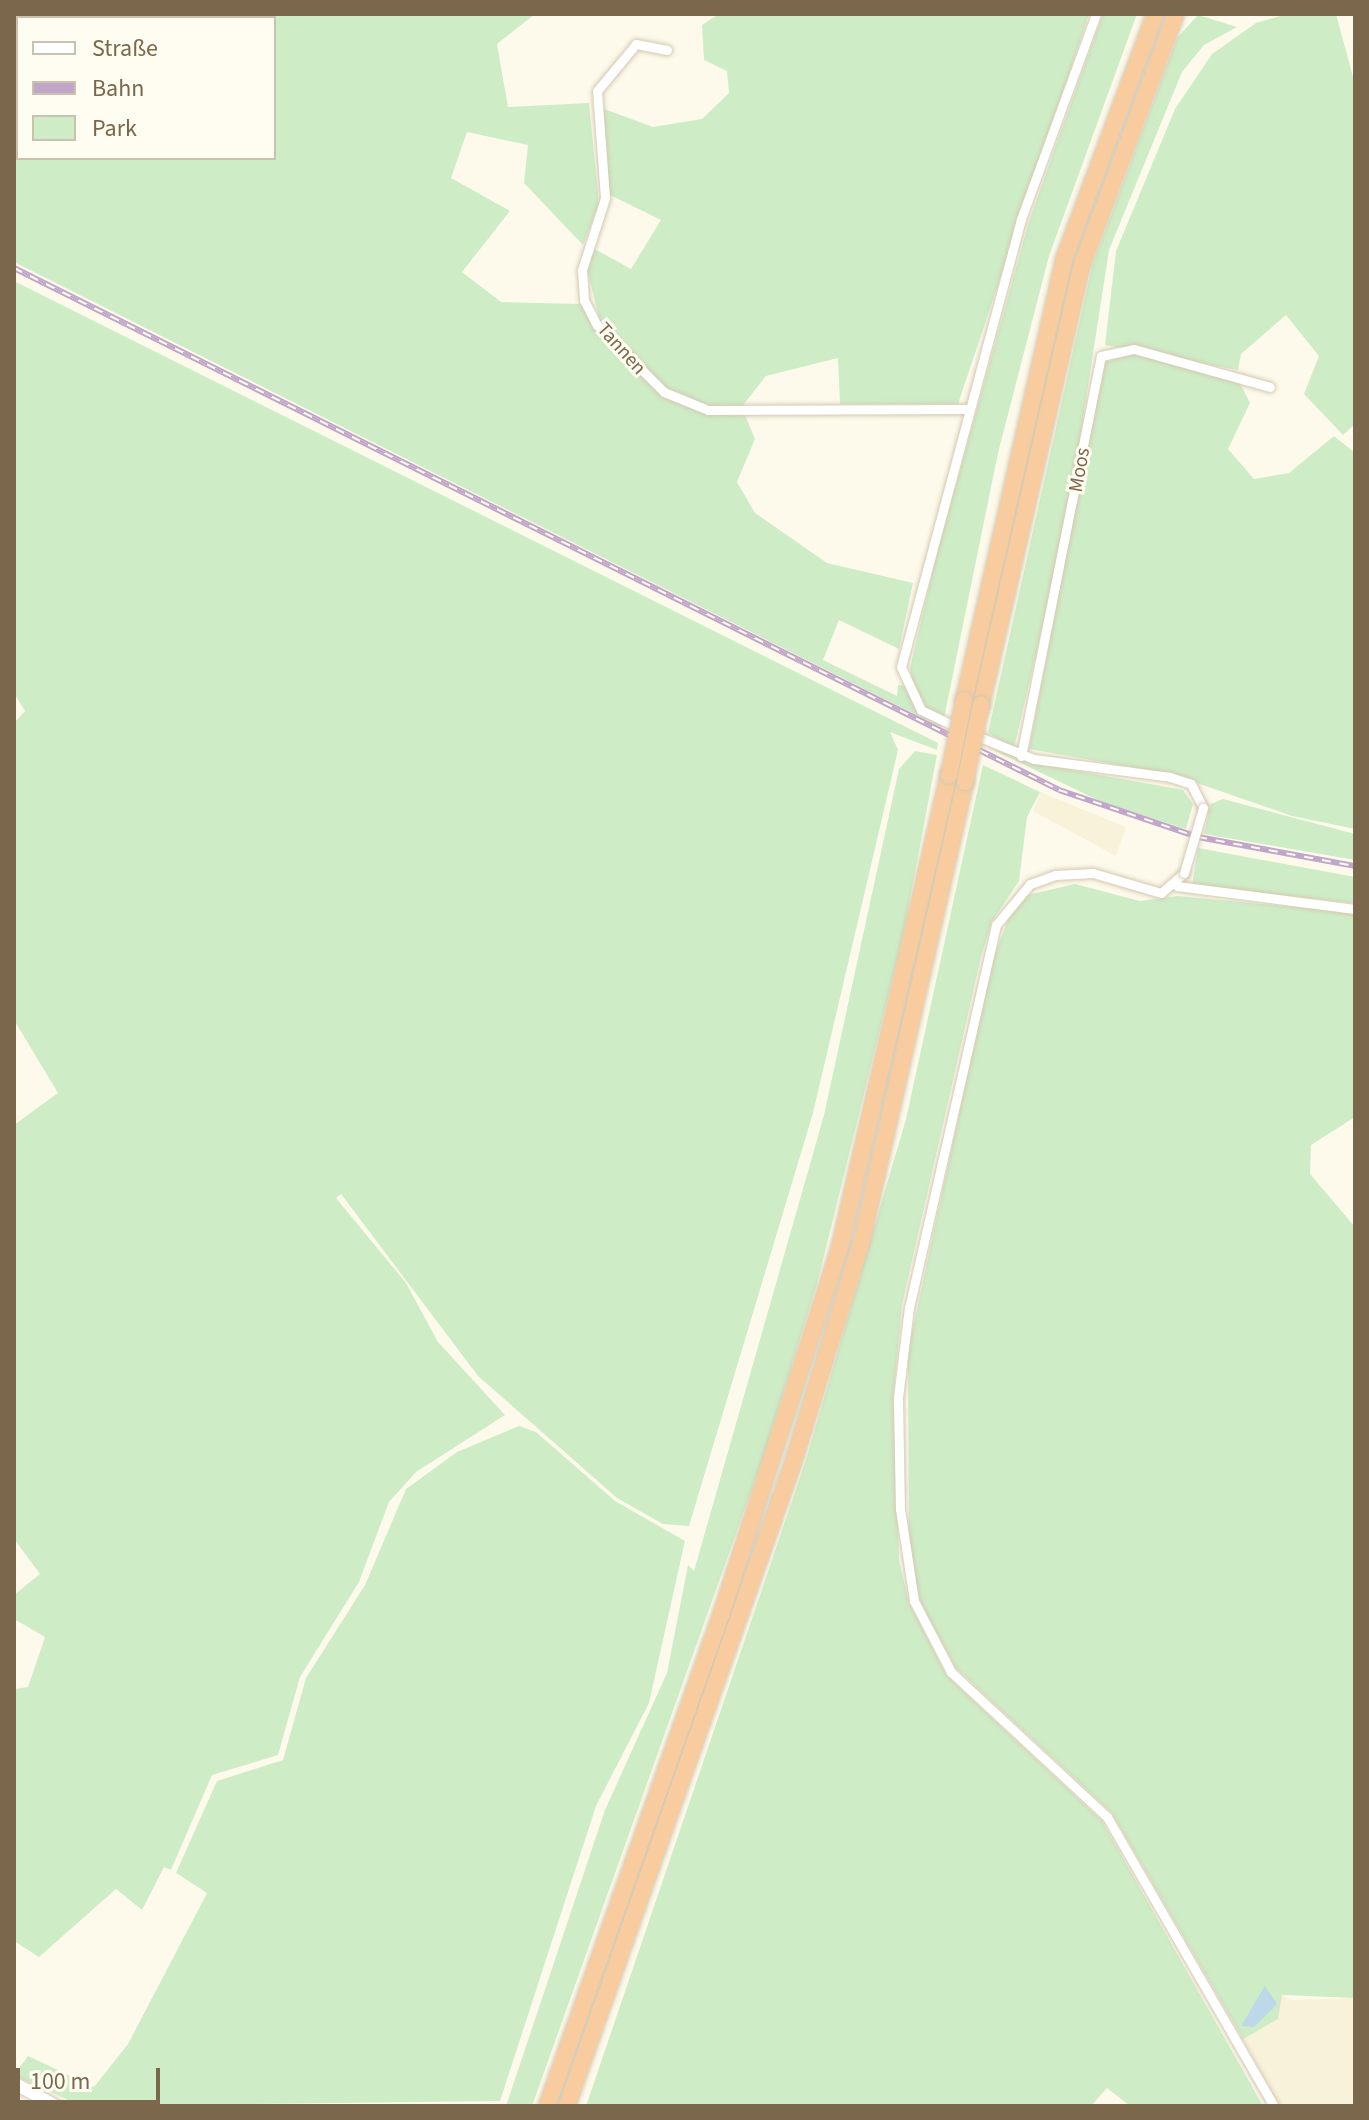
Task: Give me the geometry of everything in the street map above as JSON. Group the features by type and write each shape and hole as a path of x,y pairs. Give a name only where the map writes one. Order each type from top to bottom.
{"highway":[{"path":"567,2106 788,1478 861,1244 957,779 964,700 1064,259 1155,14"},
{"path":"547,2106 727,1598 840,1246 957,779 981,705 1082,265 1176,14"}],"street":[{"path":"1096,14 1021,219 901,667 921,710 1021,756 1170,777 1191,784 1203,808 1184,873 1177,886"},
{"name":"Tannen","path":"667,50 636,44 597,91 605,198 582,270 584,300 597,325 664,392 708,410 968,409"},
{"name":"Moos","path":"1021,756 1101,356 1134,349 1270,387"},
{"path":"1274,2106 1107,1817 951,1672 914,1601 900,1509 898,1398 909,1307 996,925 1030,884 1055,875 1093,873 1152,893 1177,886 1355,909"},
{"path":"14,2083 56,2106"}],"shaded area":[{"path":"1040,792 1126,827 1116,856 1033,811"},
{"path":"1261,1979 1290,2000 1355,1998 1355,2106 1280,2106 1232,2020"}],"green space":[{"path":"14,14 535,14 497,44 508,107 589,103 599,204 583,245 524,183 528,145 467,132 451,178 510,211 462,272 501,302 580,304 662,396 707,414 745,415 755,439 737,482 755,513 827,563 913,583 899,649 839,620 823,660 897,696 898,685 914,687 910,668 937,554 1029,221 1103,14 1137,14 1049,256 998,453 942,728 14,262"},
{"path":"719,14 1089,14 958,404 840,404 838,358 766,376 740,409 709,407 666,390 600,322 587,269 593,248 631,269 661,220 610,195 599,107 653,127 702,119 729,93 727,71 704,60 702,25"},
{"path":"1287,14 1336,14 1355,84 1355,424 1343,435 1304,394 1319,356 1286,315 1241,354 1238,370 1105,345 1116,251 1175,109 1212,54 1256,23"},
{"path":"1198,15 1237,27 1204,45 1182,72 1109,250 1068,516 1014,748 988,733 1092,266 1177,38"},
{"path":"14,281 938,743 937,750 890,732 898,750 813,1113 689,1526 663,1524 617,1498 478,1376 341,1194 336,1198 406,1283 438,1342 505,1415 416,1472 389,1502 359,1582 300,1677 278,1755 212,1775 171,1870 164,1867 142,1910 116,1889 39,1957 14,1941 14,1689 28,1687 45,1637 14,1619 14,1595 40,1574 14,1539 14,1125 58,1093 14,1020 14,723 25,711 14,693"},
{"path":"1134,353 1237,377 1250,403 1228,449 1254,479 1289,473 1334,436 1355,453 1355,829 1292,816 1171,774 1029,749 1103,363"},
{"path":"987,747 1034,763 1183,790 1193,804 1186,829 1106,804"},
{"path":"915,751 937,755 903,936 817,1284 763,1458 532,2106 506,2106 605,1810 667,1673 688,1565 694,1571 824,1115 899,769"},
{"path":"983,765 1040,792 1027,817 1019,881 991,923 981,957 902,1305 893,1398 899,1560 909,1603 947,1676 1102,1821 1263,2106 1130,2106 1107,2088 1091,2106 586,2106 805,1463 906,1119"},
{"path":"1223,799 1355,834 1355,860 1204,834 1211,804"},
{"path":"1198,848 1355,877 1355,903 1192,886"},
{"path":"1075,884 1140,901 1178,896 1355,913 1355,1117 1311,1145 1310,1174 1355,1227 1355,1998 1282,1995 1278,2019 1243,2039 1112,1813 956,1668 919,1600 909,1558 908,1351 992,962 1011,912 1027,895"},
{"path":"519,1426 536,1432 615,1501 685,1541 649,1703 596,1806 500,2101 81,2106 14,2075 28,2056 94,2087 128,2044 207,1893 176,1873 217,1781 283,1760 306,1678 365,1585 406,1489 457,1452"}],"water":[{"path":"1265,1986 1277,2004 1254,2027 1241,2026"}],"railway":[{"path":"14,268 1059,790 1198,837 1355,866"}]}
